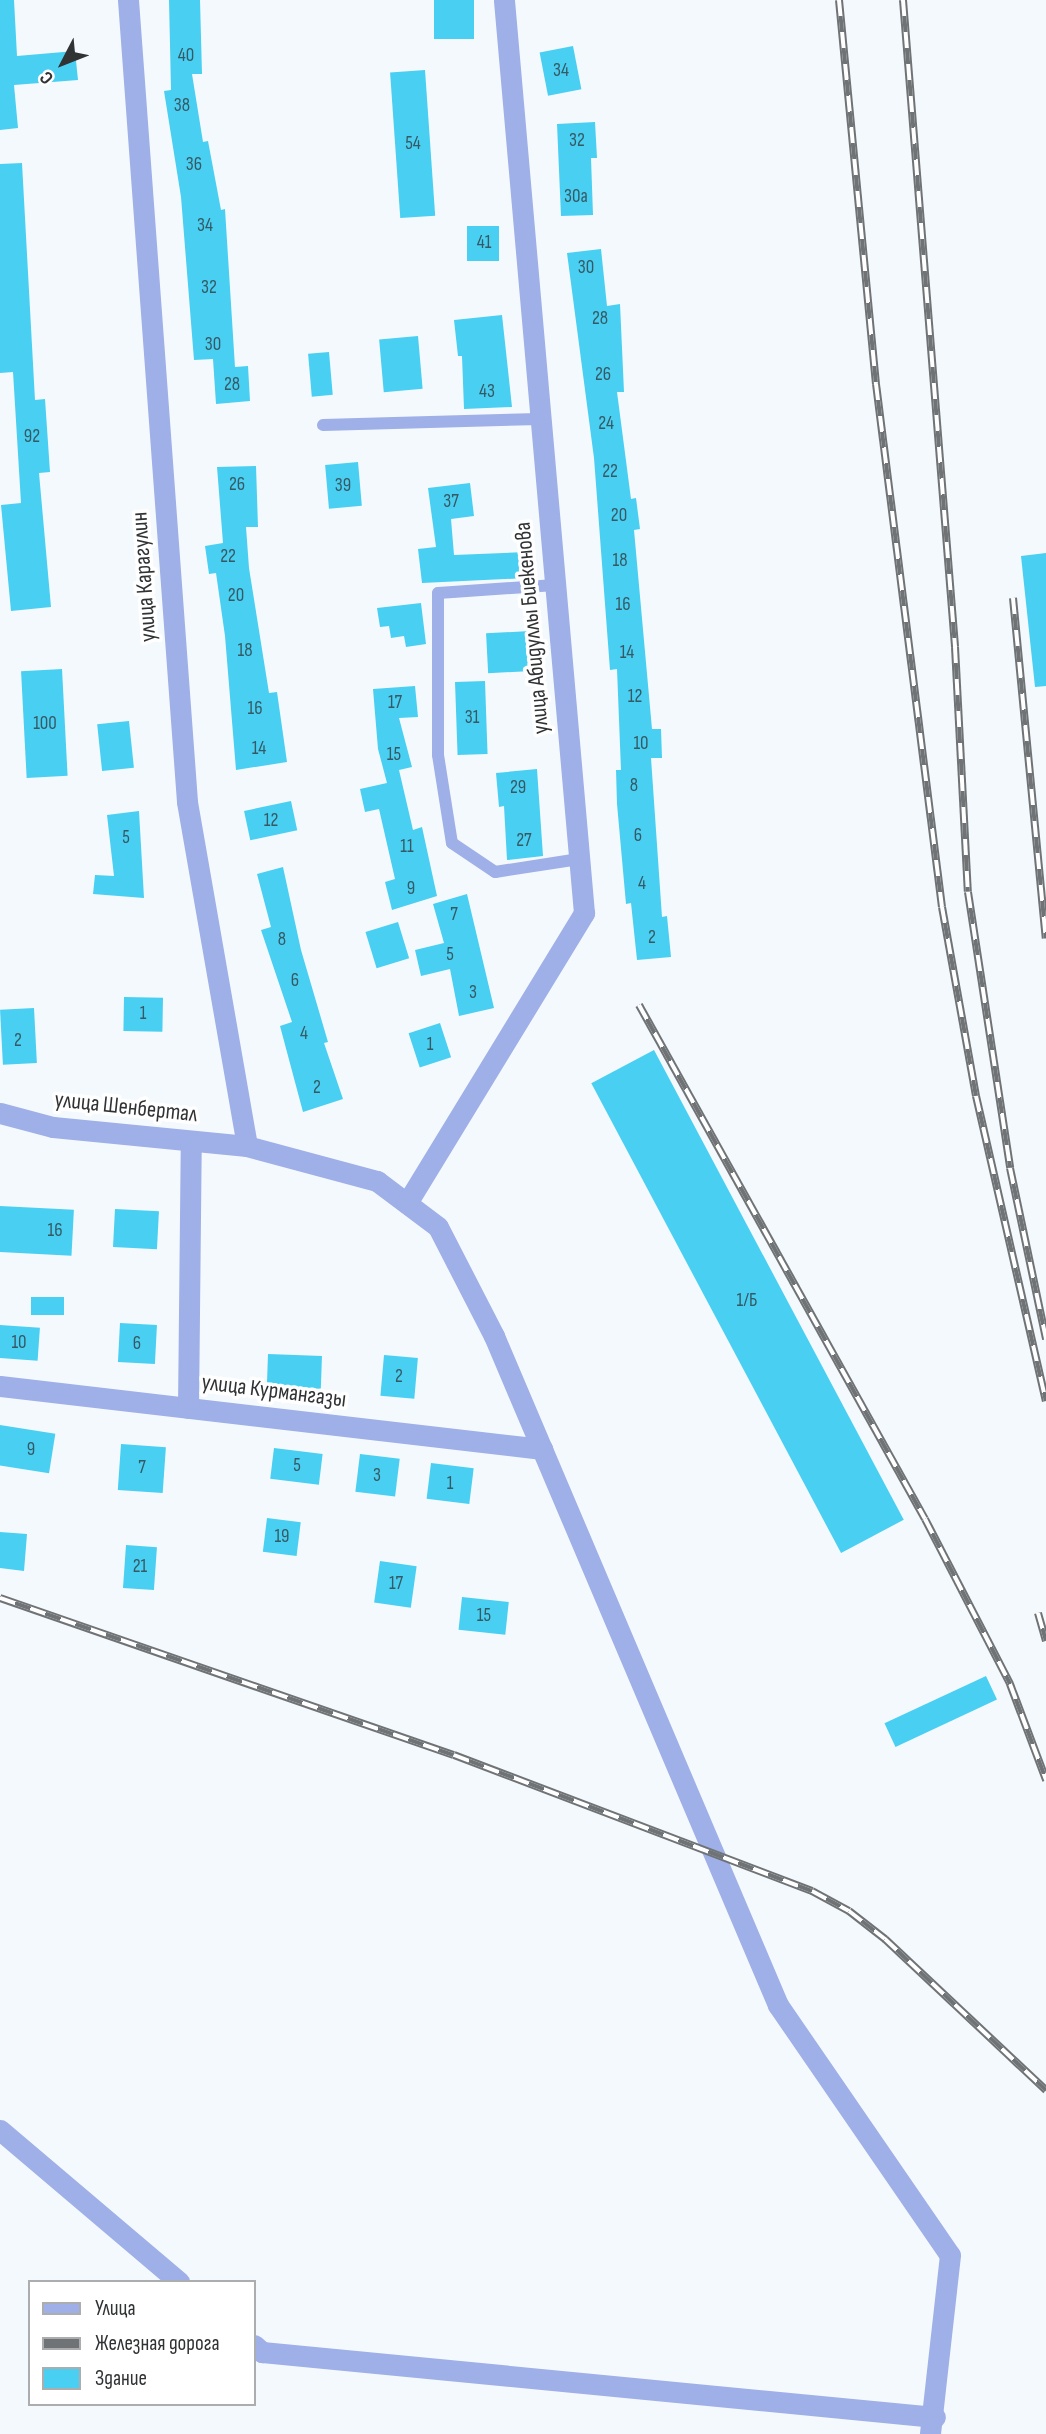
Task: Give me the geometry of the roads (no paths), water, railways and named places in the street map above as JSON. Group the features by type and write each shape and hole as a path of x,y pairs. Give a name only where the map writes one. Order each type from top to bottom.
{"street":[{"name":"улица Карагулин","path":"128,0 187,802 247,1146"},
{"name":"улица Абидуллы Биекенова","path":"407,1203 584,914 504,0"},
{"name":"улица Шенбертал","path":"0,1113 53,1127 247,1146 377,1181 438,1227 494,1336 778,2005 950,2255 932,2426"},
{"path":"188,1408 191,1141"},
{"name":"улица Курмангазы","path":"0,1386 542,1449"},
{"path":"0,2130 177,2280"},
{"path":"256,2347 262,2352 932,2426"}],"lane":[{"path":"323,425 540,418"},
{"path":"555,585 438,593 438,755 452,843 495,872 579,859"}],"railway":[{"path":"839,0 876,384 942,907 976,1096 1046,1401"},
{"path":"903,0 955,647 968,892 1010,1168 1046,1339"},
{"path":"1013,598 1046,938"},
{"path":"639,1005 925,1519 1010,1684 1046,1780"},
{"path":"0,1598 454,1755 812,1891 849,1911 885,1939 1046,2090"},
{"path":"1038,1613 1046,1641"}]}
